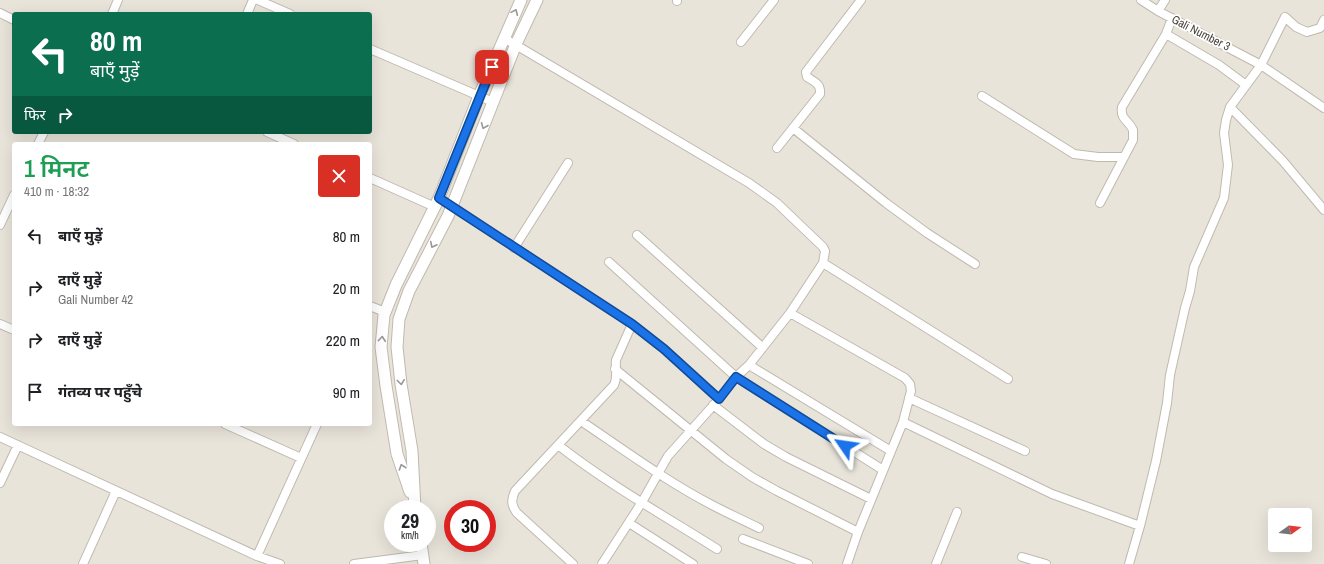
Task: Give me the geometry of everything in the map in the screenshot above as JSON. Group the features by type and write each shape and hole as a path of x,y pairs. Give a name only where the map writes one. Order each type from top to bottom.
{"street":[{"path":"113,12 118,0"},
{"path":"247,12 253,0"},
{"path":"258,0 285,12"},
{"path":"413,500 397,454 386,386 382,347 385,312 396,285 437,202 479,96 521,0"},
{"path":"415,500 412,451 401,384 397,347 399,319 409,291 452,206 516,44 537,0"},
{"path":"740,42 774,0"},
{"path":"777,148 820,94 818,83 807,77 806,72 861,0"},
{"name":"Gali Number 3","path":"1141,0 1158,11 1261,65 1324,108"},
{"path":"1158,11 1165,0"},
{"path":"0,13 12,19"},
{"path":"1129,564 1156,461 1166,410 1170,375 1194,267 1224,198 1228,165 1224,133 1230,107 1261,65 1286,17 1296,27 1307,32 1320,28 1324,20"},
{"path":"1100,203 1133,140 1133,131 1122,117 1122,107 1166,34 1172,18"},
{"path":"1166,34 1218,64 1246,85"},
{"path":"504,38 749,183 777,203 823,247 825,251 823,263 790,313 749,365 736,377 668,456 642,502 602,564"},
{"path":"372,50 493,102"},
{"path":"982,96 1074,154 1098,157 1124,157"},
{"path":"1230,107 1283,161 1324,210"},
{"path":"793,128 886,204 974,264"},
{"path":"271,134 289,142"},
{"path":"514,248 568,163"},
{"path":"372,179 452,206 632,324 664,349 716,402 764,444 786,457 871,499"},
{"path":"0,225 12,199"},
{"path":"638,235 762,347"},
{"path":"609,262 736,377 883,470"},
{"path":"823,263 1008,379"},
{"path":"372,308 385,312"},
{"path":"790,313 905,378 910,384 911,391 903,422 871,499 847,564"},
{"path":"0,324 12,329"},
{"path":"573,564 516,513 512,506 512,498 515,491 614,385 616,379 616,360 632,324"},
{"path":"749,365 891,451"},
{"path":"615,368 726,459 777,491 858,532"},
{"path":"909,398 1025,451"},
{"path":"581,421 658,473 711,505 759,528"},
{"path":"903,422 1052,494 1140,526"},
{"path":"229,426 301,458"},
{"path":"257,556 316,426"},
{"path":"0,437 257,556 280,564"},
{"path":"0,483 18,445"},
{"path":"558,445 598,475 717,549"},
{"path":"83,564 116,490"},
{"path":"936,564 956,512"},
{"path":"629,522 693,564"},
{"path":"743,539 808,564"},
{"path":"1022,557 1046,564"},
{"path":"354,564 423,559"}],"shaded area":[{"path":"0,0 1324,0 1324,564 0,564"}],"route":[{"path":"492,67 439,198 632,324 664,349 719,399 736,377 845,446"}]}
